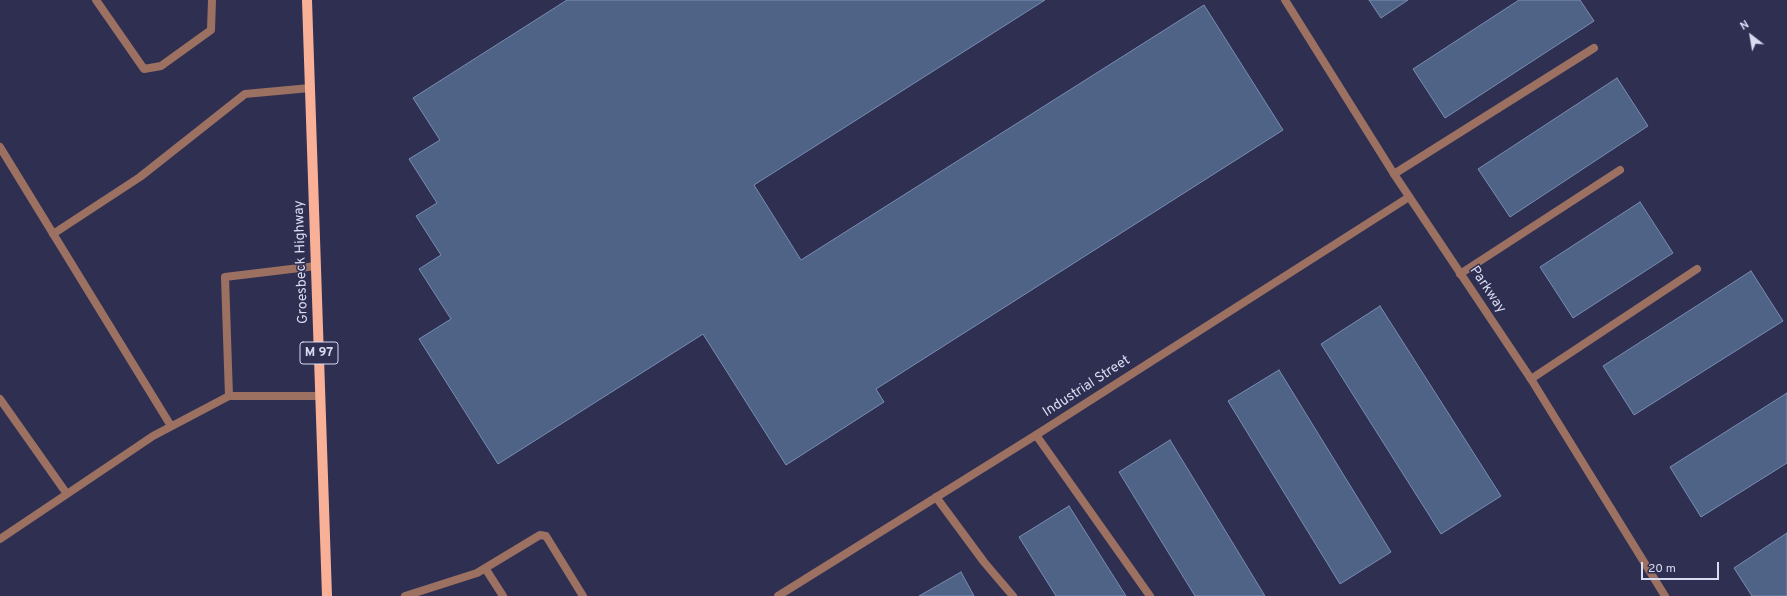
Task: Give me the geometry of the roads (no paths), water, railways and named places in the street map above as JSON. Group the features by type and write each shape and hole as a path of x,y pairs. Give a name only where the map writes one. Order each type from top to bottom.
{"main road":[{"name":"Groesbeck Highway","path":"307,0 327,596"}],"street":[{"path":"96,0 144,69 161,66 211,30 212,0"},
{"name":"Parkway","path":"1285,0 1394,174 1531,379 1665,596"},
{"path":"1394,174 1594,48"},
{"path":"53,234 140,177 245,94 310,88"},
{"path":"0,147 171,426"},
{"path":"1460,274 1620,170"},
{"name":"Industrial Street","path":"778,596 1036,435 1409,197"},
{"path":"229,396 224,277 316,266"},
{"path":"1531,379 1697,269"},
{"path":"0,539 153,436 229,396 321,396"},
{"path":"0,399 67,494"},
{"path":"1036,435 1150,596"},
{"path":"936,497 984,562 1013,596"},
{"path":"405,596 477,573 540,535 546,536 583,596"},
{"path":"485,568 503,596"}]}
